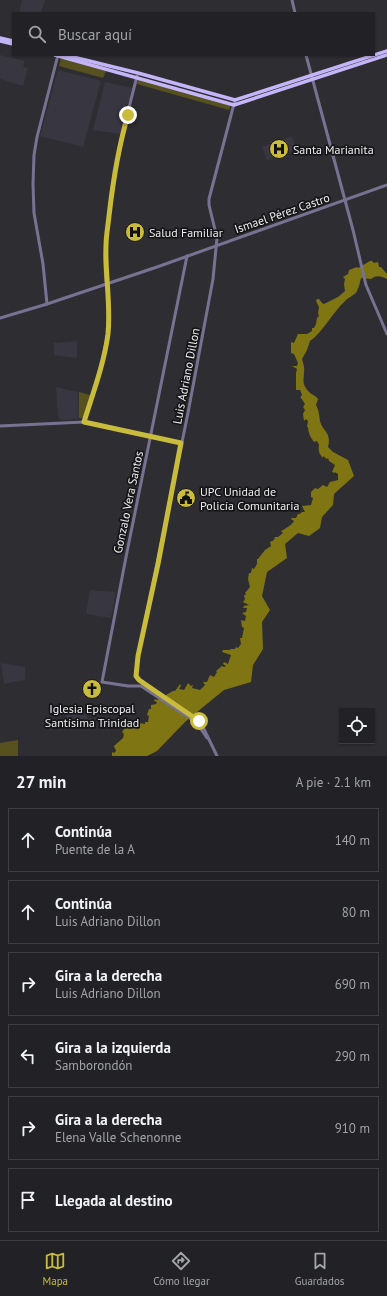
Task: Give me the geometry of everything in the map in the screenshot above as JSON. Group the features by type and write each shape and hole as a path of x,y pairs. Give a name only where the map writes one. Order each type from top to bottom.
{"main road":[{"path":"0,39 12,43"},
{"path":"375,55 387,51"},
{"path":"69,56 235,102 387,55"},
{"path":"61,56 138,75"},
{"path":"312,78 373,56"}],"street":[{"path":"292,0 295,12"},
{"path":"47,304 43,264 34,213 34,156 37,137 57,56"},
{"path":"306,56 366,285 387,334"},
{"path":"84,422 101,366 108,336 109,314 106,283 106,245 112,188 122,136 138,75"},
{"name":"Luis Adriano Dillon","path":"157,694 139,680 136,674 138,656 158,564 210,298 217,245 209,199 235,102"},
{"name":"Ismael Pérez Castro","path":"0,318 47,304 187,256 387,185"},
{"name":"Gonzalo Vera Santos","path":"157,694 140,685 128,686 102,682 187,256"},
{"path":"0,426 84,422 181,443"},
{"path":"157,694 198,722 207,732 218,756"}],"shaded area":[{"path":"22,0 45,0 41,12 19,12"},
{"path":"0,55 25,61 23,67 28,68 23,86 0,79"},
{"path":"61,58 106,71 103,78 59,66"},
{"path":"58,70 101,81 83,147 40,136"},
{"path":"138,79 231,105 229,110 137,84"},
{"path":"105,82 132,88 121,134 93,130"},
{"name":"Santa Marianita","path":"292,136 296,150 267,160 262,147"},
{"path":"370,261 374,263 378,262 379,267 381,267 387,274 387,279 379,276 371,279 361,278 356,292 341,306 310,341 302,359 304,384 309,392 318,399 316,405 321,424 329,438 328,447 333,452 348,460 354,476 334,494 333,505 322,517 320,528 309,536 298,533 285,544 287,558 267,572 262,596 270,610 262,622 263,649 253,665 251,682 224,690 186,721 157,751 147,756 112,756 112,752 114,753 116,751 114,746 123,738 124,734 122,732 126,726 132,722 145,724 145,722 148,722 149,716 147,715 149,709 151,709 151,705 156,704 157,702 154,701 155,699 157,700 175,691 180,684 181,686 179,689 184,690 188,683 191,686 193,685 192,688 200,690 205,685 203,682 207,682 210,675 214,677 217,672 216,671 222,666 226,666 223,664 224,662 228,664 231,655 222,652 223,650 235,649 236,647 238,648 241,644 240,638 242,638 244,628 242,627 241,620 245,621 246,616 242,613 246,612 247,608 243,608 244,606 249,605 243,602 245,599 244,595 246,595 245,593 250,587 248,579 249,573 251,573 252,568 254,569 257,564 257,559 271,546 270,542 274,540 275,537 278,537 283,533 281,531 293,523 294,521 291,519 292,518 296,518 298,514 305,512 302,506 311,505 313,498 311,497 311,492 315,488 318,489 323,485 327,487 330,482 338,480 338,474 332,472 335,465 329,461 328,458 327,459 323,456 323,458 317,441 314,442 308,431 308,421 306,419 304,421 303,414 305,410 303,407 305,404 300,398 302,395 300,390 296,390 297,369 292,366 297,366 298,363 294,354 291,353 291,342 294,343 298,334 307,334 312,331 312,328 314,328 319,316 319,307 316,301 317,299 324,304 338,297 345,291 345,279 343,277 348,274 349,270 358,268"},
{"path":"77,341 77,358 54,355 54,343"},
{"path":"56,387 78,392 79,419 60,420 60,417 58,417"},
{"path":"79,392 90,395 84,418 79,418"},
{"path":"90,590 116,592 111,618 86,614"},
{"path":"1,663 25,667 25,680 4,684"},
{"path":"68,709 88,714 87,718 93,720 91,729 66,722"},
{"path":"18,740 18,756 0,756 0,743"}],"place":[{"name":"Santa Marianita","path":"279,149"},
{"name":"Salud Familiar","path":"135,232"},
{"name":"UPC Unidad de Policía Comunitaria","path":"186,498"},
{"name":"Iglesia Episcopal Santísima Trinidad","path":"92,689"}],"route":[{"path":"128,115 117,157 106,245 106,283 109,314 108,336 101,366 84,422 181,443 158,564 138,656 136,678 199,721"}]}
